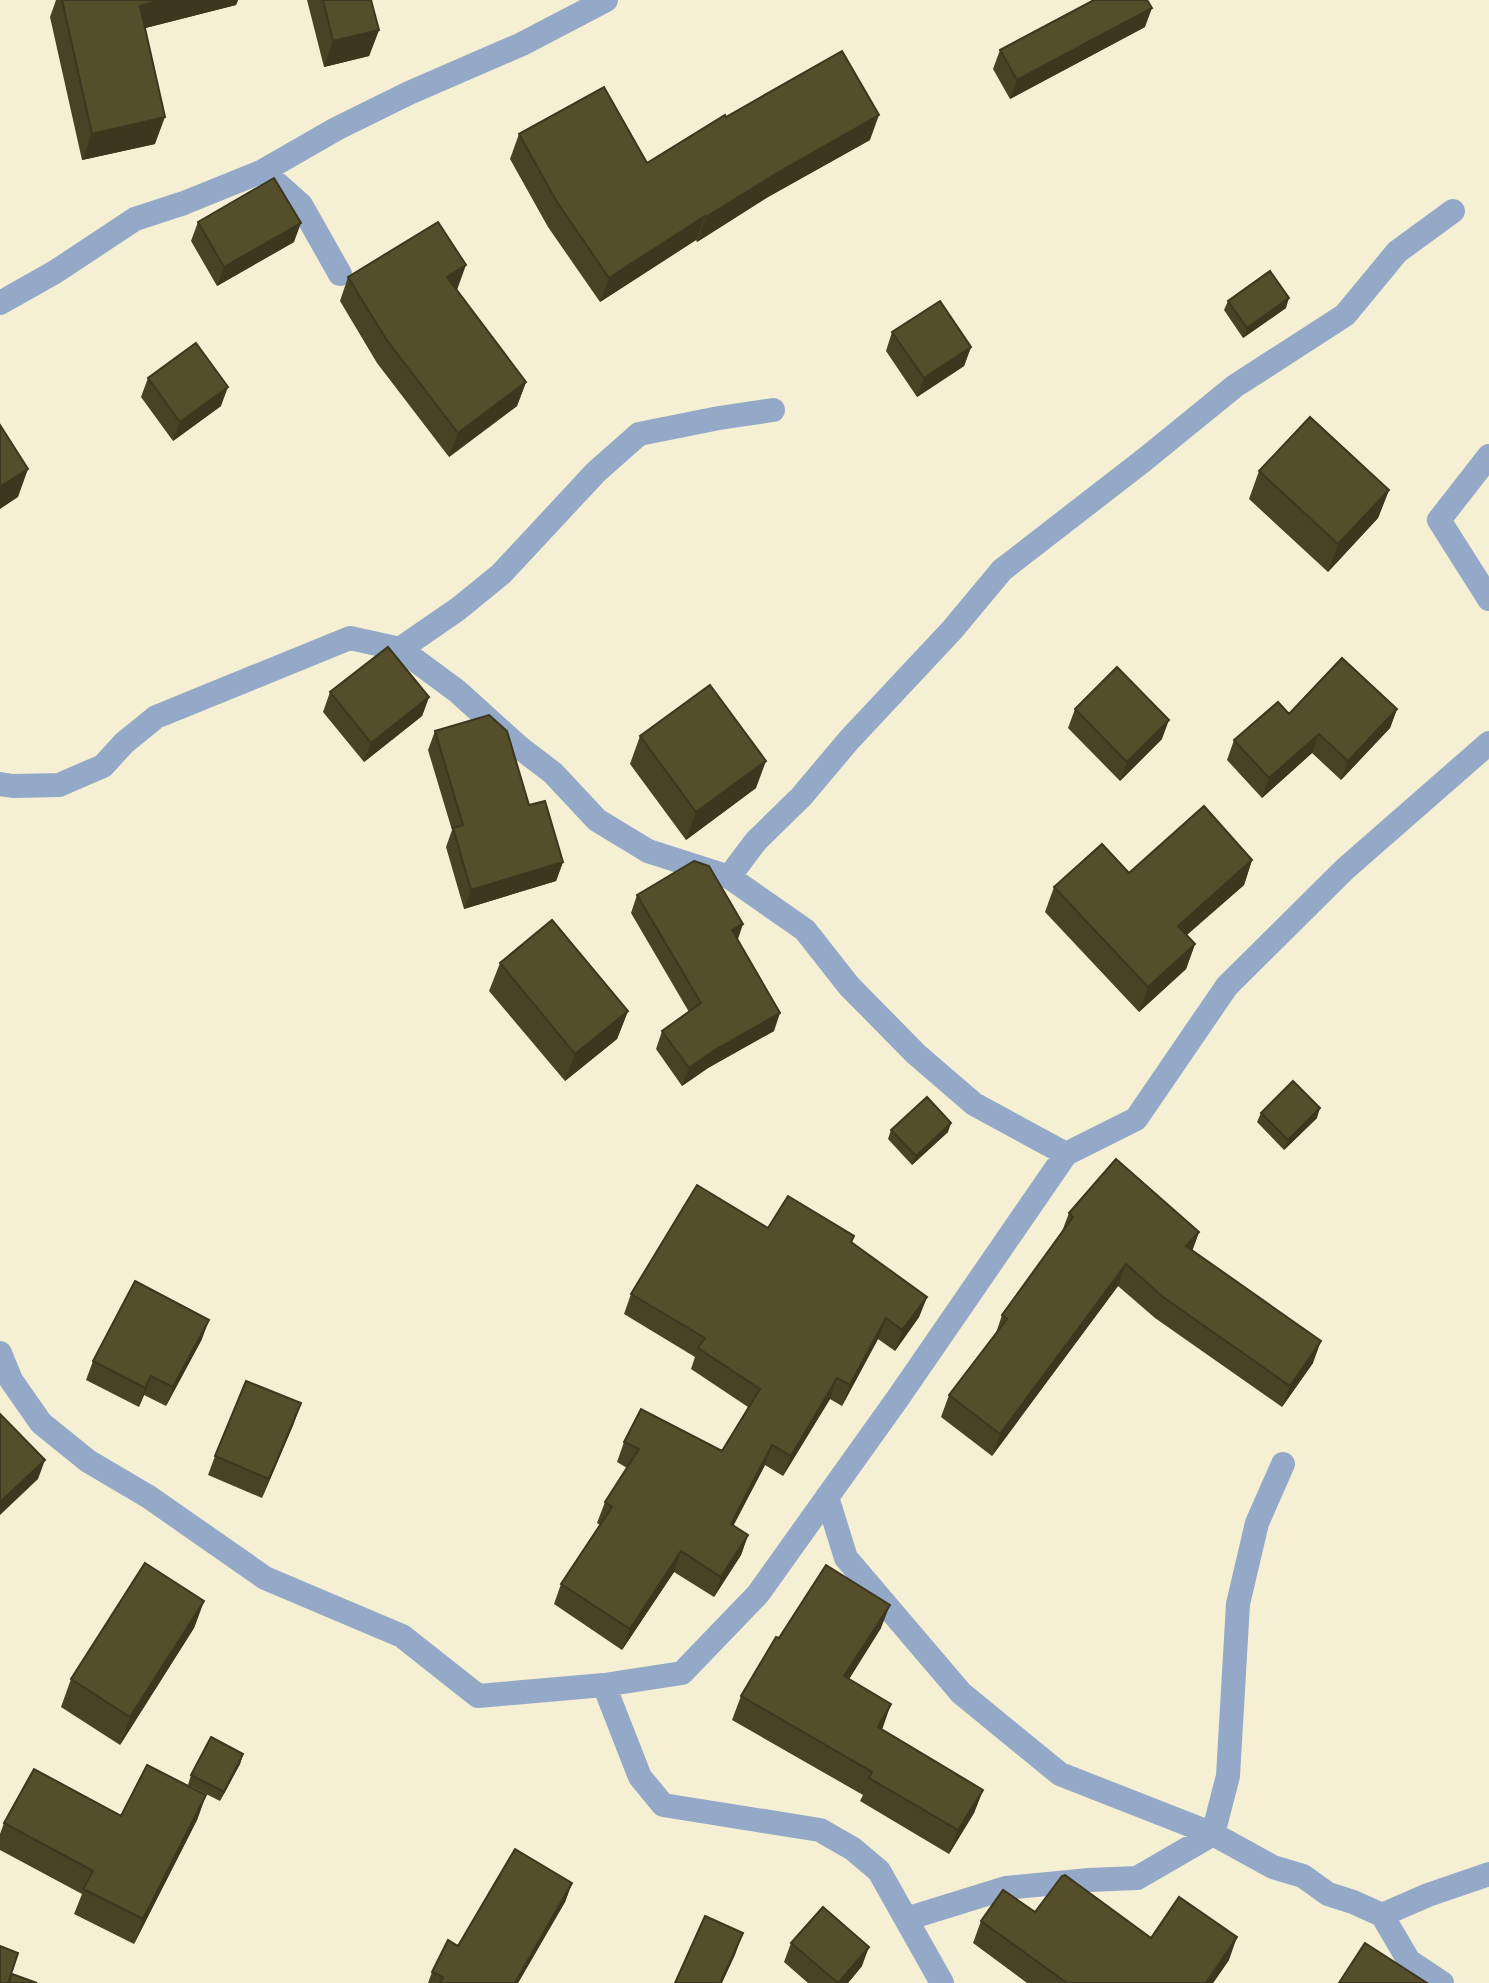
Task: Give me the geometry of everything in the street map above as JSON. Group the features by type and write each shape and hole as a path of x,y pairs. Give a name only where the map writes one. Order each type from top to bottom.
{"street":[{"path":"0,303 55,272 135,219 263,171 336,129 409,93 522,44 606,0"},
{"path":"263,171 301,205 340,274"},
{"path":"729,877 756,841 801,797 1002,570 1235,386 1345,315 1397,252 1453,211"},
{"path":"400,649 458,609 501,574 596,472 639,434 773,410"},
{"path":"1489,456 1439,520 1489,599"},
{"path":"0,784 59,785 103,766 124,743 156,717 350,638 400,649 457,691 553,773 597,820 648,851 729,877 805,930 849,986 916,1054 974,1104 1066,1154"},
{"path":"0,1353 11,1380 41,1423 88,1461 149,1497 265,1578 402,1636 478,1696 604,1685 682,1673 758,1594 1066,1154 1136,1119 1227,986 1345,869 1489,743"},
{"path":"906,1919 1006,1888 1137,1878 1213,1834 1228,1776 1238,1604 1257,1523 1283,1464"},
{"path":"827,1497 846,1558 961,1693 1060,1774 1213,1834 1273,1867 1303,1876 1328,1894 1382,1915 1409,1961 1442,1983"},
{"path":"604,1685 640,1777 663,1805 820,1830 853,1849 879,1871 942,1983"},
{"path":"1382,1915 1489,1874"}],"building":[{"path":"62,0 161,0 140,6 165,117 92,134"},
{"path":"323,0 371,0 379,30 333,41"},
{"path":"1094,0 1147,0 1152,8 1017,80 1000,50"},
{"path":"842,51 879,115 705,216 609,278 557,202 519,134 604,87 647,163 725,115"},
{"path":"274,178 301,223 224,267 198,222"},
{"path":"438,222 466,265 447,277 526,382 458,433 386,339 348,277"},
{"path":"1270,271 1289,298 1247,328 1228,301"},
{"path":"940,301 971,347 924,378 892,332"},
{"path":"196,343 228,387 180,422 148,378"},
{"path":"1310,417 1389,490 1338,544 1259,471"},
{"path":"0,425 28,469 0,487"},
{"path":"388,647 429,697 371,743 330,692"},
{"path":"1342,658 1397,709 1348,761 1319,734 1269,778 1234,740 1278,702 1289,714"},
{"path":"1117,667 1169,720 1127,762 1075,709"},
{"path":"710,685 766,761 696,812 640,736"},
{"path":"489,715 507,731 529,805 545,801 563,862 471,890 453,828 463,825 435,731"},
{"path":"1204,806 1252,860 1178,926 1195,944 1148,987 1054,887 1102,844 1129,873"},
{"path":"694,861 709,866 743,924 732,930 780,1013 689,1068 662,1031 701,1003 637,895"},
{"path":"552,920 628,1011 575,1054 500,963"},
{"path":"1293,1081 1320,1108 1288,1140 1261,1113"},
{"path":"927,1097 951,1123 916,1156 891,1130"},
{"path":"1116,1159 1199,1232 1186,1246 1321,1341 1290,1386 1163,1297 1126,1264 1000,1434 949,1395 1007,1319 1002,1315 1073,1217 1069,1213"},
{"path":"697,1185 768,1228 788,1196 854,1236 851,1242 927,1297 902,1330 886,1318 850,1385 837,1378 791,1456 772,1445 731,1524 748,1535 721,1577 681,1551 630,1629 561,1584 612,1507 605,1502 639,1449 624,1442 641,1409 722,1451 760,1389 698,1348 705,1338 631,1294"},
{"path":"135,1281 209,1320 173,1387 151,1376 145,1388 93,1361"},
{"path":"246,1381 301,1403 269,1479 215,1456"},
{"path":"0,1414 45,1460 0,1502"},
{"path":"145,1563 204,1601 130,1717 71,1679"},
{"path":"826,1565 890,1605 844,1676 891,1704 878,1727 983,1790 958,1830 869,1778 872,1772 741,1696 776,1637 779,1638"},
{"path":"211,1737 243,1754 224,1792 191,1775"},
{"path":"147,1765 206,1795 143,1919 83,1889 93,1871 4,1823 34,1769 121,1816"},
{"path":"515,1849 572,1883 515,1983 440,1983 443,1977 432,1972 448,1940 458,1946"},
{"path":"1065,1875 1151,1938 1179,1897 1237,1937 1206,1983 1067,1983 981,1921 1003,1890 1035,1912"},
{"path":"823,1907 869,1947 838,1983 791,1943"},
{"path":"705,1916 743,1933 720,1983 675,1983"},
{"path":"1365,1943 1427,1983 1339,1983"},
{"path":"0,1946 18,1953 8,1983 0,1983"},
{"path":"12,1974 37,1983 9,1983"}]}
